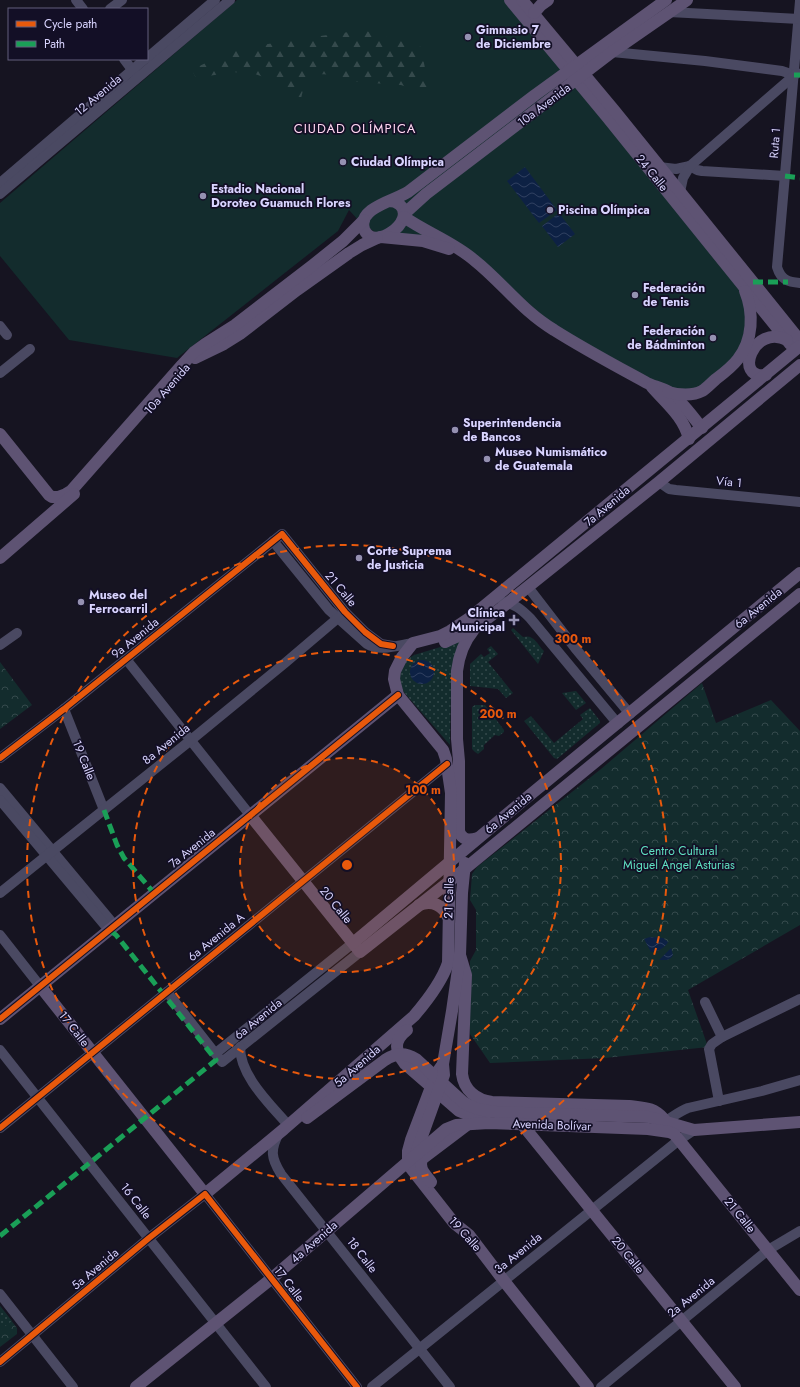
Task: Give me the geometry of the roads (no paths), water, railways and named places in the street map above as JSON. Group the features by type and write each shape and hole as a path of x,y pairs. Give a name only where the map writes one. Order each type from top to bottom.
{"main road":[{"path":"532,0 534,13"},
{"path":"534,13 548,0"},
{"name":"10a Avenida","path":"389,201 408,192 535,95 667,6 687,0"},
{"name":"24 Calle","path":"514,1 534,13 547,38"},
{"name":"24 Calle","path":"514,1 610,114 743,285 794,342"},
{"name":"10a Avenida","path":"404,215 426,194 612,52 667,6"},
{"path":"535,95 543,105"},
{"name":"24 Calle","path":"610,114 680,192 794,342"},
{"path":"426,194 419,208 418,217 419,222 426,230"},
{"path":"379,238 386,236 400,224 404,215 402,206 397,202 389,201 376,207 364,220 363,224 366,232 370,236 379,238 423,241 439,245 473,258"},
{"path":"404,215 473,258 489,272 519,304 535,318 553,330 648,383 668,392 681,394 701,392"},
{"name":"10a Avenida","path":"47,492 52,496 58,497 71,491 194,352 235,325 313,265 343,241 364,220"},
{"name":"10a Avenida","path":"0,558 34,527 62,505 88,478 192,360 230,341 349,253 362,245 379,238"},
{"path":"690,414 694,400 701,392 733,365 746,346 751,316 743,285"},
{"path":"766,375 757,375 751,370 748,361 752,350 761,342 770,338 779,337 794,342"},
{"name":"7a Avenida","path":"410,648 450,632 491,602 766,375 794,342"},
{"name":"7a Avenida","path":"410,648 448,641 476,628 659,482 800,365"},
{"path":"648,383 680,419 686,429 689,439"},
{"path":"668,392 702,428"},
{"path":"0,434 47,492 49,506 34,527"},
{"name":"6a Avenida","path":"357,947 478,838 800,573"},
{"name":"6a Avenida","path":"357,947 419,905 800,594"},
{"path":"476,628 463,644 458,661 457,740 460,761 460,834 463,838 468,840 478,838"},
{"path":"398,695 394,679 395,671 398,662 410,648"},
{"name":"7a Avenida","path":"0,1019 398,695"},
{"name":"21 Calle","path":"398,695 443,750 447,764 451,792 448,917 449,957 440,990 431,1005 398,1040 397,1049 401,1059 410,1069 459,1111 489,1123"},
{"path":"451,792 452,766 457,740"},
{"name":"20 Calle","path":"250,815 357,947"},
{"name":"21 Calle","path":"415,1154 444,1075 443,1064 460,955 462,893 467,848"},
{"path":"419,905 425,902 435,903 443,909 448,917"},
{"path":"460,955 466,975 462,1074 465,1086 474,1095 492,1102 629,1106 650,1109 659,1114 666,1121"},
{"name":"5a Avenida","path":"205,1194 286,1127 414,1016 444,974"},
{"name":"17 Calle","path":"40,986 205,1194"},
{"path":"286,1127 308,1118 385,1060 402,1054 416,1059 463,1102 483,1110 496,1112 649,1117 666,1121 682,1128 694,1130 800,1122"},
{"name":"19 Calle","path":"443,1064 436,1074 408,1151 408,1163 410,1168 454,1223 469,1235 588,1387"},
{"name":"Avenida Bolívar","path":"415,1154 446,1129 456,1125 489,1123 521,1123 648,1129 669,1132 674,1134 680,1140"},
{"name":"20 Calle","path":"521,1123 734,1386"},
{"path":"467,1125 426,1155 422,1159 420,1165 423,1172 460,1218 469,1235"},
{"name":"21 Calle","path":"680,1140 800,1290"},
{"name":"4a Avenida","path":"136,1387 216,1324 327,1231 415,1154"}],"street":[{"path":"76,0 82,8"},
{"path":"111,8 122,0"},
{"name":"12 Avenida","path":"148,56 211,5 230,0"},
{"name":"Ruta 1","path":"800,1 797,72 785,176 777,267 782,276 788,282 800,283"},
{"name":"12 Avenida","path":"0,194 139,78 211,5"},
{"path":"667,6 799,19"},
{"path":"612,52 797,72"},
{"path":"125,60 139,78"},
{"name":"12 Avenida","path":"0,183 144,60"},
{"path":"680,192 683,178 690,166 797,72"},
{"path":"659,167 676,169 690,166 702,171 785,176"},
{"path":"0,326 4,334"},
{"path":"0,373 30,349"},
{"name":"Vía 1","path":"659,482 669,489 676,490 800,502"},
{"name":"9a Avenida","path":"0,758 126,660 282,534"},
{"name":"21 Calle","path":"282,534 342,615 372,647 378,648 393,646 410,648"},
{"name":"21 Calle","path":"273,541 329,610 342,615"},
{"path":"528,587 575,648 630,714"},
{"path":"491,602 509,602 521,609 618,724"},
{"name":"8a Avenida","path":"0,893 191,740 342,615"},
{"path":"0,646 17,633"},
{"name":"20 Calle","path":"126,660 250,815"},
{"name":"19 Calle","path":"64,709 104,810"},
{"name":"6a Avenida A","path":"0,1128 447,764"},
{"path":"0,788 50,853 112,928"},
{"path":"0,800 50,853"},
{"name":"17 Calle","path":"0,935 40,986"},
{"name":"6a Avenida","path":"357,947 240,1047 222,1062 216,1053 357,947"},
{"path":"167,992 216,1053"},
{"path":"719,1101 709,1049 712,1044 722,1036 800,999"},
{"path":"705,1002 722,1036"},
{"path":"240,1047 241,1059 245,1071 286,1127"},
{"name":"16 Calle","path":"0,1050 266,1387"},
{"path":"648,1129 666,1121 682,1110 762,1091 800,1080"},
{"name":"18 Calle","path":"286,1127 274,1143 272,1154 275,1164 281,1174 450,1387"},
{"path":"680,1140 694,1130"},
{"name":"3a Avenida","path":"372,1387 680,1140"},
{"name":"17 Calle","path":"205,1194 357,1387"},
{"name":"5a Avenida","path":"0,1362 149,1238 205,1194"},
{"name":"2a Avenida","path":"601,1387 768,1250 800,1231"},
{"path":"0,1294 73,1387"}],"water":[{"path":"525,167 557,210 539,223 507,181"},
{"path":"559,213 575,234 558,247 542,226"},
{"path":"422,660 431,663 434,672 431,681 422,684 413,681 410,672 413,663"},
{"path":"650,937 663,938 668,942 661,949 651,952 644,939"},
{"path":"671,948 673,955 672,957 667,960 659,960"}],"tunnel":[{"path":"790,344 800,358"}],"place":[{"name":"Gimnasio 7 de Diciembre","path":"468,37"},
{"name":"Ciudad Olímpica","path":"343,162"},
{"name":"Estadio Nacional Doroteo Guamuch Flores","path":"203,196"},
{"name":"Piscina Olímpica","path":"550,210"},
{"name":"Federación de Tenis","path":"635,295"},
{"name":"Federación de Bádminton","path":"713,338"},
{"name":"Superintendencia de Bancos","path":"455,430"},
{"name":"Museo Numismático de Guatemala","path":"487,459"},
{"name":"Corte Suprema de Justicia","path":"359,558"},
{"name":"Museo del Ferrocarril","path":"81,602"},
{"name":"Clínica Municipal","path":"514,620"}],"district":[{"name":"CIUDAD OLÍMPICA","path":"355,128"}],"park label":[{"name":"Centro Cultural Miguel Angel Asturias","path":"679,858"}]}
